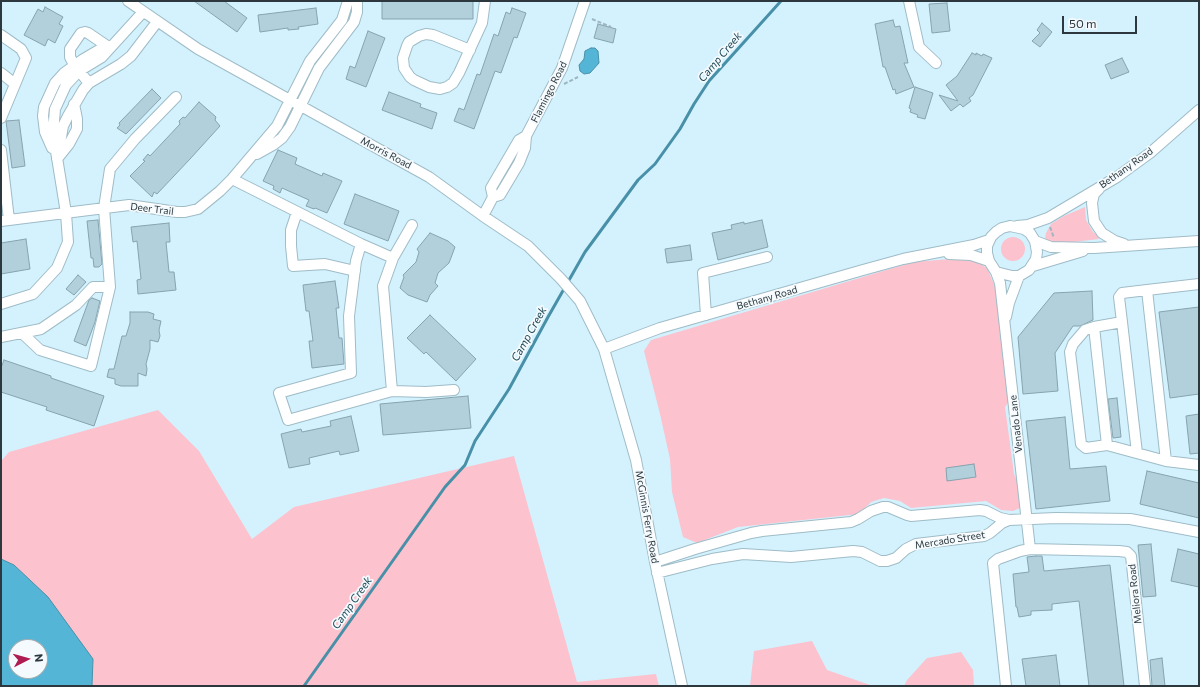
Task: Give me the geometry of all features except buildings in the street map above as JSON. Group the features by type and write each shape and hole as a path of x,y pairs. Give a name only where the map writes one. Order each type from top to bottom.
{"street":[{"name":"Morris Road","path":"128,1 198,49 300,107 429,177 528,246 561,279 580,301 604,349"},
{"name":"Deer Trail","path":"5,220 129,205 177,212 192,211 205,204 232,179 277,126 314,53 342,20 348,1"},
{"path":"250,158 273,145 282,138 290,127 319,68 328,54 346,34 354,22 357,12 357,1"},
{"path":"470,50 433,35 426,34 409,42 403,58 404,68 414,80 435,89 450,86 456,80 470,50 482,22 485,1"},
{"name":"Flamingo Road","path":"493,197 500,195 519,163 525,148 526,136 562,68 585,1"},
{"path":"909,1 919,47 936,63"},
{"path":"1,304 33,294 57,268 68,242 66,213 53,133 55,109 66,85 77,68 102,57 143,12"},
{"path":"57,159 63,126 74,104 89,83 121,64 131,56 157,22"},
{"path":"89,83 70,57 70,49 81,34 88,33 110,48"},
{"path":"1,35 21,49 26,58 1,118"},
{"path":"1,73 15,84"},
{"path":"22,333 40,350 91,366 110,287 104,208 110,169 135,139 176,97"},
{"path":"57,159 69,144 77,129 74,104"},
{"name":"Bethany Road","path":"1034,239 1040,224 1049,222 1147,156 1199,110"},
{"name":"Flamingo Road","path":"483,216 493,197 491,188 519,140 526,136"},
{"path":"1,150 5,220"},
{"path":"502,169 512,175"},
{"path":"232,179 361,244 393,258"},
{"path":"1101,186 1094,194 1092,203 1094,222 1102,233 1115,241 1128,245"},
{"path":"298,212 290,230 293,266 325,264 355,271"},
{"name":"Bethany Road","path":"1017,226 1049,222"},
{"path":"392,391 383,286 393,258 412,225"},
{"path":"1094,248 1033,266 1019,276 1006,276 996,272 989,261 987,253 989,240 1002,228 1010,226 1017,226 1024,229 1034,239 1051,247 1094,248 1199,241"},
{"path":"1033,266 1037,252 1034,239"},
{"name":"Bethany Road","path":"604,349 660,328 880,265 974,245 989,240"},
{"path":"361,244 355,271 349,316 351,373 279,393 288,420 392,391 426,392 454,390"},
{"name":"Bethany Road","path":"933,253 971,255 989,261"},
{"path":"706,315 703,273 767,257"},
{"name":"Venado Lane","path":"996,272 1000,283 1026,519"},
{"name":"Venado Lane","path":"1005,329 1009,303 1019,276"},
{"path":"1137,453 1120,297 1122,293 1199,284"},
{"path":"1,336 41,330 76,305 93,287 110,287"},
{"path":"1146,290 1166,461"},
{"path":"1122,322 1085,330 1073,344 1070,352 1081,444 1086,448 1107,445 1166,461 1199,465"},
{"path":"1094,327 1107,445"},
{"name":"McGinnis Ferry Road","path":"604,349 636,460 657,573 682,686"},
{"path":"655,562 751,533 851,522 871,511 883,507 888,507 907,516 980,510 1009,520 1124,519 1145,521 1199,532"},
{"path":"1026,519 1030,549"},
{"name":"Mercado Street","path":"657,573 712,559 743,554 791,557 853,551 862,552 880,561 887,561 896,558 912,545 984,536 1002,523 1009,520"},
{"name":"Meliora Road","path":"1006,686 993,563 1005,556 1030,549 1119,551 1127,552 1131,556 1145,686"}],"path":[{"path":"592,19 611,27"},
{"path":"1049,222 1054,235 1054,243"}],"shaded area":[{"path":"1085,207 1086,220 1099,239 1052,243 1045,239 1046,233 1051,224 1064,216"},
{"path":"1013,237 1021,241 1025,249 1021,257 1013,261 1005,257 1001,249 1005,241"},
{"path":"950,259 976,261 987,268 996,289 1009,401 1005,407 1014,474 1019,485 1020,508 1013,511 1001,510 986,501 911,508 900,501 884,498 871,502 859,514 738,527 697,543 683,537 672,492 670,459 644,351 651,340 914,262"},
{"path":"158,410 199,451 252,539 294,507 514,456 577,682 656,674 659,686 92,686 93,659 14,565 1,559 1,461 9,452"},
{"path":"812,641 827,670 873,686 750,686 754,651"},
{"path":"961,652 973,670 974,686 904,686 907,680 927,658"}],"water":[{"path":"595,48 598,51 599,63 590,73 584,74 580,71 579,65 584,59 585,51"},
{"path":"1,559 14,565 48,597 93,659 92,686 1,686"}],"waterway":[{"name":"Camp Creek","path":"304,686 445,487 465,465 475,441 509,389 585,252 638,180 655,164 680,129 709,81 781,1"}]}
